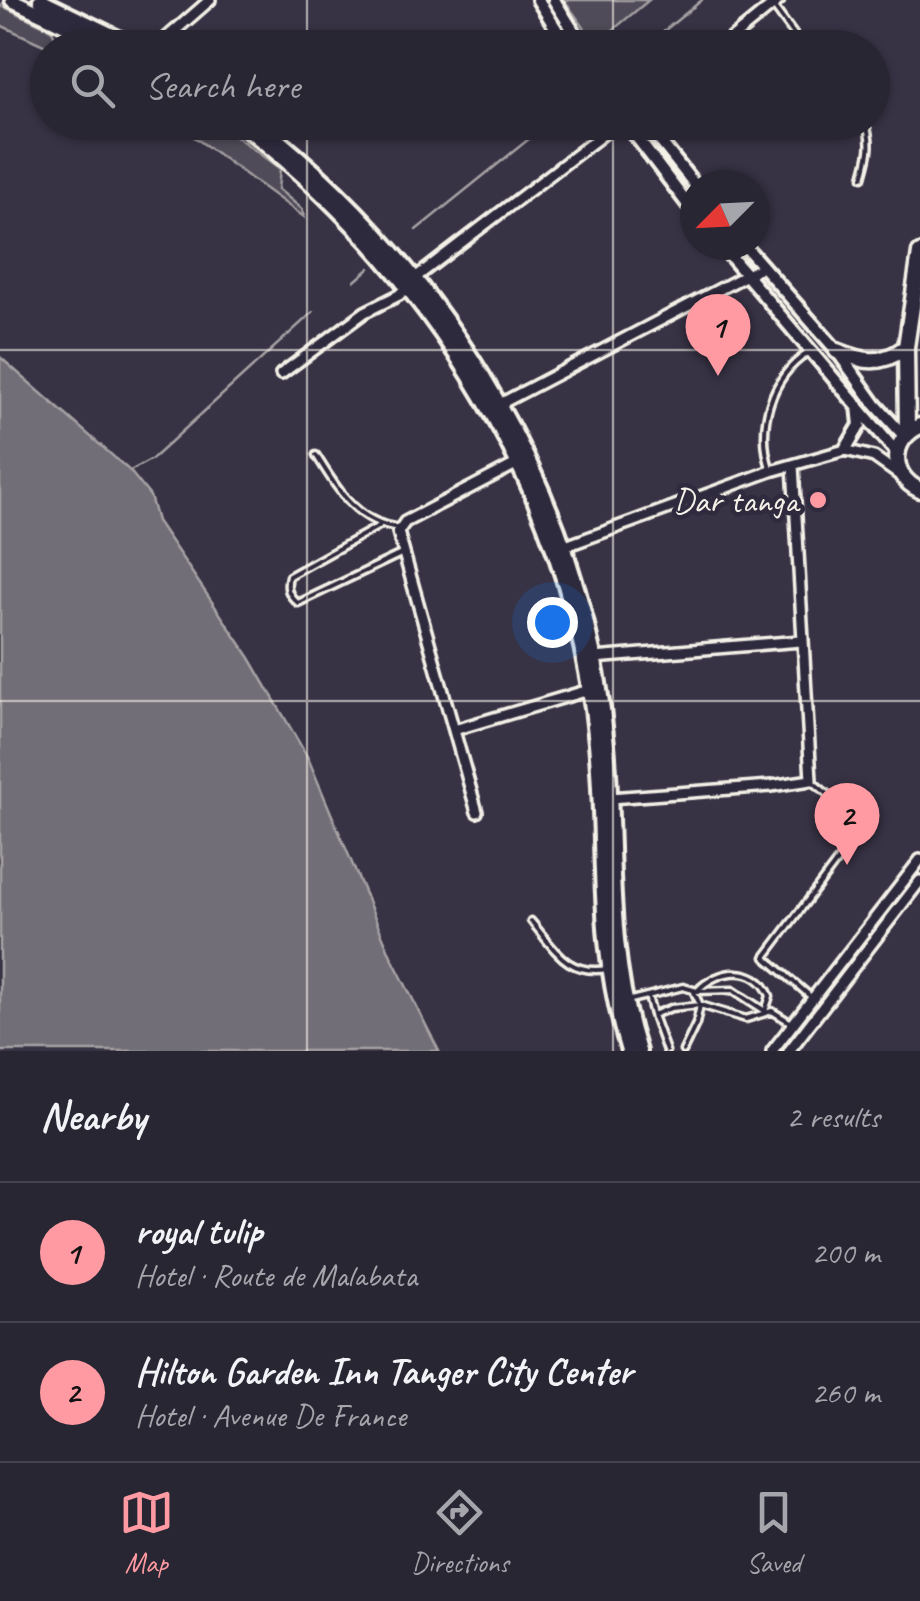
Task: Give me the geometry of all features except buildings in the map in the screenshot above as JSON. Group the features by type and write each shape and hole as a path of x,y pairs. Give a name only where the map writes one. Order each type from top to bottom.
{"main road":[{"path":"12,0 76,30"},
{"path":"40,0 102,30"},
{"path":"260,140 357,222"},
{"path":"278,140 300,158 451,322 528,458 576,582 594,658 606,740 614,930 639,1051"},
{"path":"919,491 902,476 896,453 910,431 906,348 920,253"},
{"path":"408,278 518,463 560,569 578,632 589,690 599,785 601,896 608,969 628,1051"},
{"path":"836,351 872,362 906,348"}],"street":[{"path":"176,30 210,0"},
{"path":"538,0 557,30"},
{"path":"554,0 573,30"},
{"path":"742,30 776,2"},
{"path":"281,374 366,312 399,296 408,278 597,140"},
{"path":"636,140 680,195"},
{"path":"660,140 684,170"},
{"path":"734,260 896,453"},
{"path":"757,260 836,351 875,404 910,431"},
{"path":"500,404 762,266"},
{"path":"845,450 860,425 858,405"},
{"path":"563,547 772,471 845,450 874,457 902,476"},
{"path":"477,812 402,554 399,528 518,463"},
{"path":"610,798 810,780 793,465"},
{"path":"594,658 801,641"},
{"path":"454,730 589,690"},
{"path":"920,860 776,1047 789,1051 920,882"}],"lane":[{"path":"776,2 793,30"},
{"path":"864,177 871,150 869,140"},
{"path":"772,471 765,444 770,404 786,373 812,350"},
{"path":"316,455 358,513 379,526 399,528"},
{"path":"379,526 288,576 286,587 291,598 298,603 402,554"},
{"path":"810,780 862,822 862,828 765,957 814,999"},
{"path":"531,920 569,966 594,972 608,969"},
{"path":"654,1015 671,1008 700,1005 746,1018 764,1011 770,996 766,985 753,975 738,972 720,974 695,991"},
{"path":"626,1001 683,987 695,991 734,990 764,1011 778,1013 794,1024"},
{"path":"683,1051 700,1005 695,991"},
{"path":"648,996 666,1051"}],"shaded area":[{"path":"564,0 649,0 613,30 586,30"},
{"path":"0,5 52,30 30,30 30,39 0,25"},
{"path":"198,140 241,140 280,169 278,189 302,209 304,217"},
{"path":"0,357 130,471 150,496 157,521 250,658 308,758 391,956 439,1051 0,1051"}],"waterway":[{"path":"665,30 702,0"},
{"path":"416,230 528,140"},
{"path":"355,281 370,268"},
{"path":"130,471 152,459 313,312"}],"place":[{"name":"royal tulip","path":"718,376"},
{"name":"Dar tanga","path":"818,500"},
{"name":"Hilton Garden Inn Tanger City Center","path":"847,865"}]}
